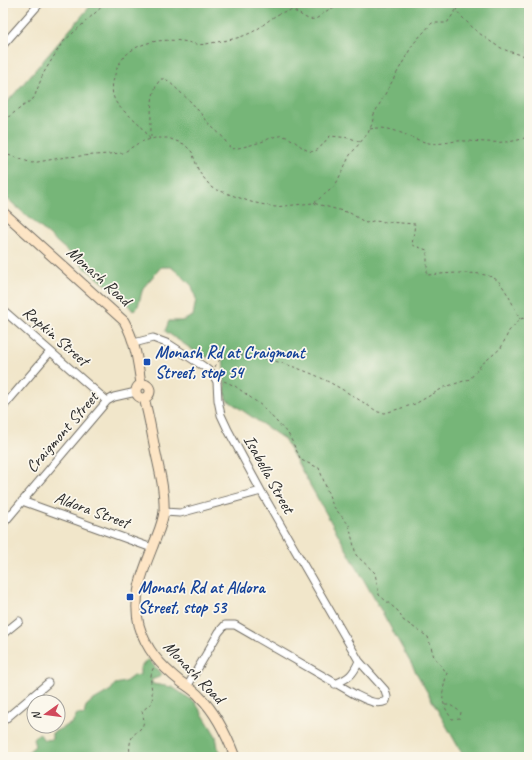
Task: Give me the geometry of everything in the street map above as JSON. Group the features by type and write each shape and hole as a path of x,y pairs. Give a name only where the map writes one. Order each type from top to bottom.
{"street":[{"path":"3,45 40,3"},
{"name":"Monash Road","path":"3,212 116,312 124,320 131,332 134,343 139,396 144,398 164,495 164,512 137,594 137,610 143,636 150,651 158,662 169,673 200,696 212,710 235,757"},
{"name":"Rapkin Street","path":"3,310 107,401"},
{"path":"134,343 153,338 169,344 203,366 212,374"},
{"path":"3,407 50,352"},
{"name":"Isabella Street","path":"187,687 218,632 225,625 235,625 356,695 376,703 386,701 387,697 385,690 359,661 261,491 223,420 218,400 217,382 212,374"},
{"name":"Craigmont Street","path":"3,524 107,401 138,388"},
{"path":"164,512 180,513 261,491"},
{"name":"Aldora Street","path":"22,501 152,548"},
{"path":"3,634 19,620"},
{"path":"335,684 348,679 359,661"},
{"path":"3,721 48,683"}],"path":[{"path":"3,120 34,98 43,74 62,44 106,3"},
{"path":"151,139 138,122 120,107 114,99 112,88 114,77 125,56 145,43 157,40 175,40 204,45 247,35 255,31 273,17 287,11 298,12 309,19 315,19 329,9 344,3"},
{"path":"313,203 335,186 350,155 370,129 374,114 413,44 432,23 447,23 461,3"},
{"path":"456,10 463,20 506,51 529,56"},
{"path":"151,139 151,115 155,86 161,79 166,79 192,103 212,127 221,134 231,150 280,135 294,140 308,151 315,152 330,136 350,138 361,142"},
{"path":"370,129 377,127 391,129 429,143 457,141 515,141 529,136"},
{"path":"3,152 32,163 66,157 123,153 140,142 151,139 168,138 184,144 192,152 199,172 212,188 252,202 275,207 313,203 350,213 366,223 373,221 415,224 412,245 426,250 427,275 458,273 484,274 500,282 520,319"},
{"path":"445,705 450,705 461,712 460,718 452,719 448,713 442,698 447,673 434,657 428,636 402,620 398,611 379,595 375,573 356,555 349,525 333,506 319,468 301,460 289,435 262,406 235,386 212,374 216,363 227,356 246,355 276,361 316,376 378,412 385,412 415,404 445,387 470,379 481,364 501,348 510,331 520,319 529,317"},
{"path":"130,757 130,743 136,732 143,727 145,720 142,711 152,703 153,698 150,685 152,671 158,662"},
{"path":"525,757 529,752"}],"green space":[{"path":"93,3 529,3 529,757 464,757 284,439 226,399 223,357 203,357 165,331 169,321 182,321 193,316 196,299 192,286 171,267 161,267 143,288 138,306 133,311 122,297 85,268 3,195 3,107"},
{"path":"148,659 162,675 151,680 153,684 172,687 195,702 216,736 218,748 223,755 222,757 22,757 35,746 33,739 38,734 40,734 44,740 52,739 52,734 66,734 66,726 72,723 77,714 84,715 86,706 111,690 115,684 125,682 133,676 140,675 140,668"}],"place":[{"name":"Monash Rd at Craigmont Street, stop 54","path":"147,362"},
{"name":"Monash Rd at Aldora Street, stop 53","path":"130,597"}]}
